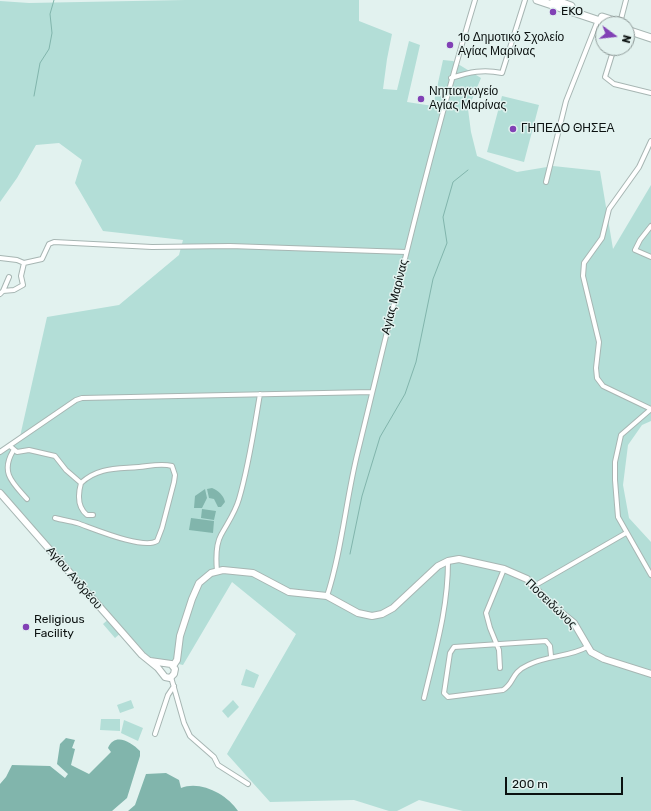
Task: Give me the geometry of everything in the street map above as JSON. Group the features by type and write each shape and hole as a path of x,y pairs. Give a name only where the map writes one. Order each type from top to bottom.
{"main road":[{"path":"537,0 595,19"},
{"path":"554,0 565,2 603,16"},
{"path":"635,27 651,32"},
{"path":"635,33 651,38"}],"street":[{"name":"Αγίας Μαρίνας","path":"327,596 353,468 406,252 451,78 475,0"},
{"path":"451,78 476,70 502,73 525,0"},
{"path":"625,16 626,0"},
{"path":"546,182 566,101 595,28"},
{"path":"612,56 605,77 614,84 651,93"},
{"path":"651,141 639,167 609,209 601,242 584,264 583,276 599,342 596,368 597,378 603,386 651,409 625,430 619,441 616,453 615,480 618,517 651,575"},
{"path":"651,226 640,240 635,250 651,257"},
{"path":"0,258 17,260 24,263 42,259 49,244 54,242 152,247 230,246 406,252"},
{"path":"2,293 14,290 23,284 21,276 24,263"},
{"path":"2,293 9,277"},
{"path":"0,452 76,400 82,398 372,392"},
{"path":"217,571 216,562 220,538 236,510 244,482 260,394"},
{"path":"10,446 13,451"},
{"path":"13,451 29,450 55,456 66,470 81,483"},
{"path":"13,451 8,463 8,473 11,480 27,499"},
{"path":"55,518 77,523 109,535 128,540 150,543 157,541 162,528 174,482 175,475 172,466 159,465 106,469 87,477 81,483 79,506 87,515 93,515"},
{"name":"Αγίου Ανδρέου","path":"0,493 128,640 161,671 165,677 171,677"},
{"path":"534,586 626,533"},
{"name":"Ποσειδώνος","path":"448,561 466,560 518,574 534,586 547,601 574,624 591,652 597,656 651,674"},
{"path":"248,784 218,765 214,758 190,736 184,723 171,677 175,673 173,666 177,660 184,623 196,590 205,577 217,571 253,573 274,586 292,593 327,596 362,614 372,616 382,614 406,597 433,570 448,561"},
{"path":"424,698 445,611 448,587 448,561"},
{"path":"500,668 497,644 488,623 486,613 504,569"},
{"path":"551,656 550,646 546,641 458,646 452,650 445,695 448,697 503,690 507,688 513,676 519,670 551,656 577,652 587,647"},
{"path":"150,662 173,666"},
{"path":"161,671 162,666 166,664"},
{"path":"155,734 168,695 174,686"}],"shaded area":[{"path":"185,0 359,0 359,21 392,34 383,89 397,90 409,41 420,45 407,102 433,106 443,60 453,61 481,78 468,109 471,132 477,156 517,172 553,166 600,171 613,249 651,185 651,421 642,425 628,445 623,485 629,518 651,542 651,811 463,811 419,800 397,811 389,811 354,800 270,802 227,754 296,634 232,582 183,665 149,657 0,490 0,455 19,441 47,317 119,305 179,255 183,240 103,231 75,183 82,160 59,143 36,145 17,178 0,202 0,1 29,3"},
{"name":"ΓΗΠΕΔΟ ΘΗΣΕΑ","path":"502,96 539,105 524,162 487,152"},
{"path":"212,488 222,495 225,502 221,507 218,507 214,499 209,498 207,489"},
{"path":"205,489 207,498 202,508 194,508 195,496"},
{"path":"202,509 216,511 214,520 201,518"},
{"path":"191,518 214,521 213,533 189,530"},
{"path":"111,617 123,631 115,638 103,624"},
{"path":"246,669 259,675 254,688 241,685"},
{"path":"131,700 134,708 120,713 117,705"},
{"path":"233,700 239,707 228,718 222,711"},
{"path":"101,719 120,719 120,731 100,730"},
{"path":"124,720 143,728 138,741 121,733"},
{"path":"66,738 75,740 72,748 75,749 71,765 89,774 111,752 108,748 115,740 123,740 128,742 140,751 140,756 127,798 112,811 0,811 0,784 6,777 12,765 50,766 65,778 68,774 57,764 60,744"},
{"path":"166,773 179,780 181,788 188,786 204,787 220,794 238,811 128,811 135,805 146,774"}],"waterway":[{"path":"34,96 40,63 49,49 52,33 50,14 54,0"},
{"path":"350,554 362,496 380,437 405,394 416,362 433,279 447,243 443,217 453,182 468,170"}],"place":[{"name":"EKO","path":"553,12"},
{"name":"1ο Δημοτικό Σχολείο Αγίας Μαρίνας","path":"450,45"},
{"name":"Νηπιαγωγείο Αγίας Μαρίνας","path":"421,99"},
{"name":"ΓΗΠΕΔΟ ΘΗΣΕΑ","path":"513,129"},
{"name":"Religious Facility","path":"26,627"}]}
